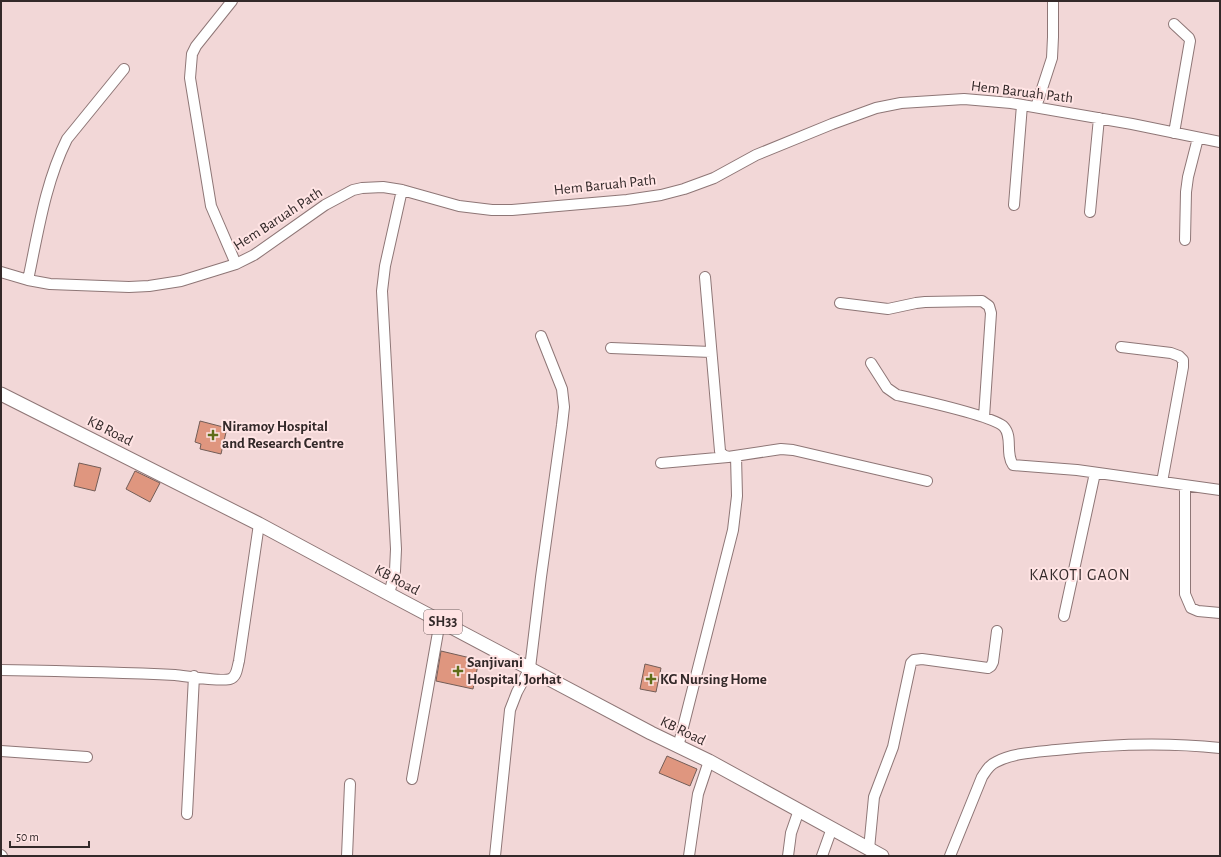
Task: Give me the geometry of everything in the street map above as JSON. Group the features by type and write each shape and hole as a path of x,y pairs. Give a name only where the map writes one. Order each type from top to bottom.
{"main road":[{"name":"KB Road","path":"1,394 259,524 678,747 709,762 882,856"}],"street":[{"path":"232,1 196,46 192,54 190,78 211,206 236,264"},
{"path":"1036,107 1052,58 1054,37 1053,1"},
{"path":"1174,24 1189,38 1190,41 1174,132"},
{"path":"28,280 51,176 58,158 67,139 124,69"},
{"name":"Hem Baruah Path","path":"1,272 28,280 50,284 84,286 149,286 181,281 236,264 254,254 325,205 353,190 373,186 402,190 470,208 492,210 512,210 627,200 661,194 714,178 756,155 876,108 901,103 987,100 1099,118 1220,142"},
{"path":"1014,205 1022,105"},
{"path":"1090,212 1099,118"},
{"path":"1185,240 1186,192 1188,177 1198,138"},
{"path":"389,594 395,571 396,549 382,291 385,266 402,190"},
{"path":"705,277 720,451 723,456 732,456"},
{"path":"840,303 888,309 925,302 982,301 989,306 991,313 984,417"},
{"path":"495,856 510,710 517,692 530,668 564,407 562,389 541,336"},
{"path":"1121,347 1171,354 1179,356 1183,360 1162,482"},
{"path":"611,348 711,352"},
{"path":"871,363 886,388 897,395 984,417 1000,424 1004,427 1007,433 1009,442 1009,457 1013,465 1076,470 1220,490"},
{"path":"661,463 732,456 781,449 793,450 928,481"},
{"path":"678,747 733,530 737,496 732,456"},
{"path":"1064,616 1094,473"},
{"path":"1185,486 1185,594 1191,608 1198,611 1220,613"},
{"path":"1,670 86,671 194,676 228,680 233,678 237,672 259,524"},
{"path":"412,779 440,621"},
{"path":"868,849 874,796 893,747 911,663 914,660 922,659 988,668 993,662 997,631"},
{"path":"187,814 194,676"},
{"path":"950,856 982,777 988,767 1004,758 1032,753 1093,746 1164,744 1220,748"},
{"path":"1,751 87,756"},
{"path":"689,856 698,794 709,762"},
{"path":"347,856 350,784"},
{"path":"788,856 791,832 799,810"},
{"path":"822,856 832,828"}],"building":[{"path":"200,421 227,428 221,454 200,449 201,444 195,442"},
{"path":"79,463 101,468 95,491 74,486"},
{"path":"135,471 160,483 150,502 126,489"},
{"path":"441,651 479,660 473,689 436,681"},
{"path":"645,664 661,668 656,692 640,689"},
{"path":"667,756 697,769 690,786 659,773"}],"place":[{"name":"Niramoy Hospital and Research Centre","path":"213,435"},
{"name":"Sanjivani Hospital, Jorhat","path":"458,671"},
{"name":"KG Nursing Home","path":"651,679"}],"district":[{"name":"KAKOTI GAON","path":"1080,575"}]}
